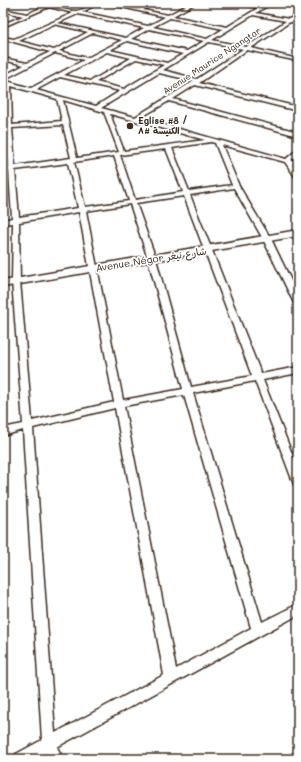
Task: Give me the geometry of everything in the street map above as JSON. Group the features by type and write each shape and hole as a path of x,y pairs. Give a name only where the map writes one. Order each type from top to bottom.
{"main road":[{"name":"Avenue Négor شارع نيغر","path":"3,284 208,250 298,233"}],"street":[{"path":"36,3 298,60"},
{"path":"3,26 56,3"},
{"path":"14,41 98,3"},
{"path":"106,3 228,29"},
{"path":"139,10 154,3"},
{"path":"31,90 194,3"},
{"path":"239,3 263,8"},
{"path":"97,108 270,3"},
{"path":"3,10 27,15"},
{"path":"254,14 298,22"},
{"name":"Avenue Maurice Ngangtar","path":"135,119 298,15"},
{"path":"54,23 187,53"},
{"path":"5,81 28,65 94,31"},
{"path":"3,38 88,60"},
{"path":"105,50 168,65"},
{"path":"292,59 298,54"},
{"path":"91,83 136,57"},
{"path":"3,58 28,65"},
{"path":"159,71 298,109"},
{"path":"59,75 126,91"},
{"path":"5,81 107,112 298,164"},
{"path":"5,81 7,169 16,220 16,281 28,426 49,744 56,759"},
{"path":"60,98 171,678"},
{"path":"168,99 298,134"},
{"path":"107,112 133,202 152,259 188,391 258,631"},
{"path":"6,127 65,123"},
{"path":"7,169 215,141"},
{"path":"215,141 236,186 267,239 298,303"},
{"path":"169,148 298,482"},
{"path":"287,161 298,151"},
{"path":"287,161 298,177"},
{"path":"3,222 236,186"},
{"path":"3,432 118,404 298,370"},
{"path":"21,759 298,609"}],"place":[{"name":"Eglise #8 / الكنيسة #٨","path":"130,126"}]}
